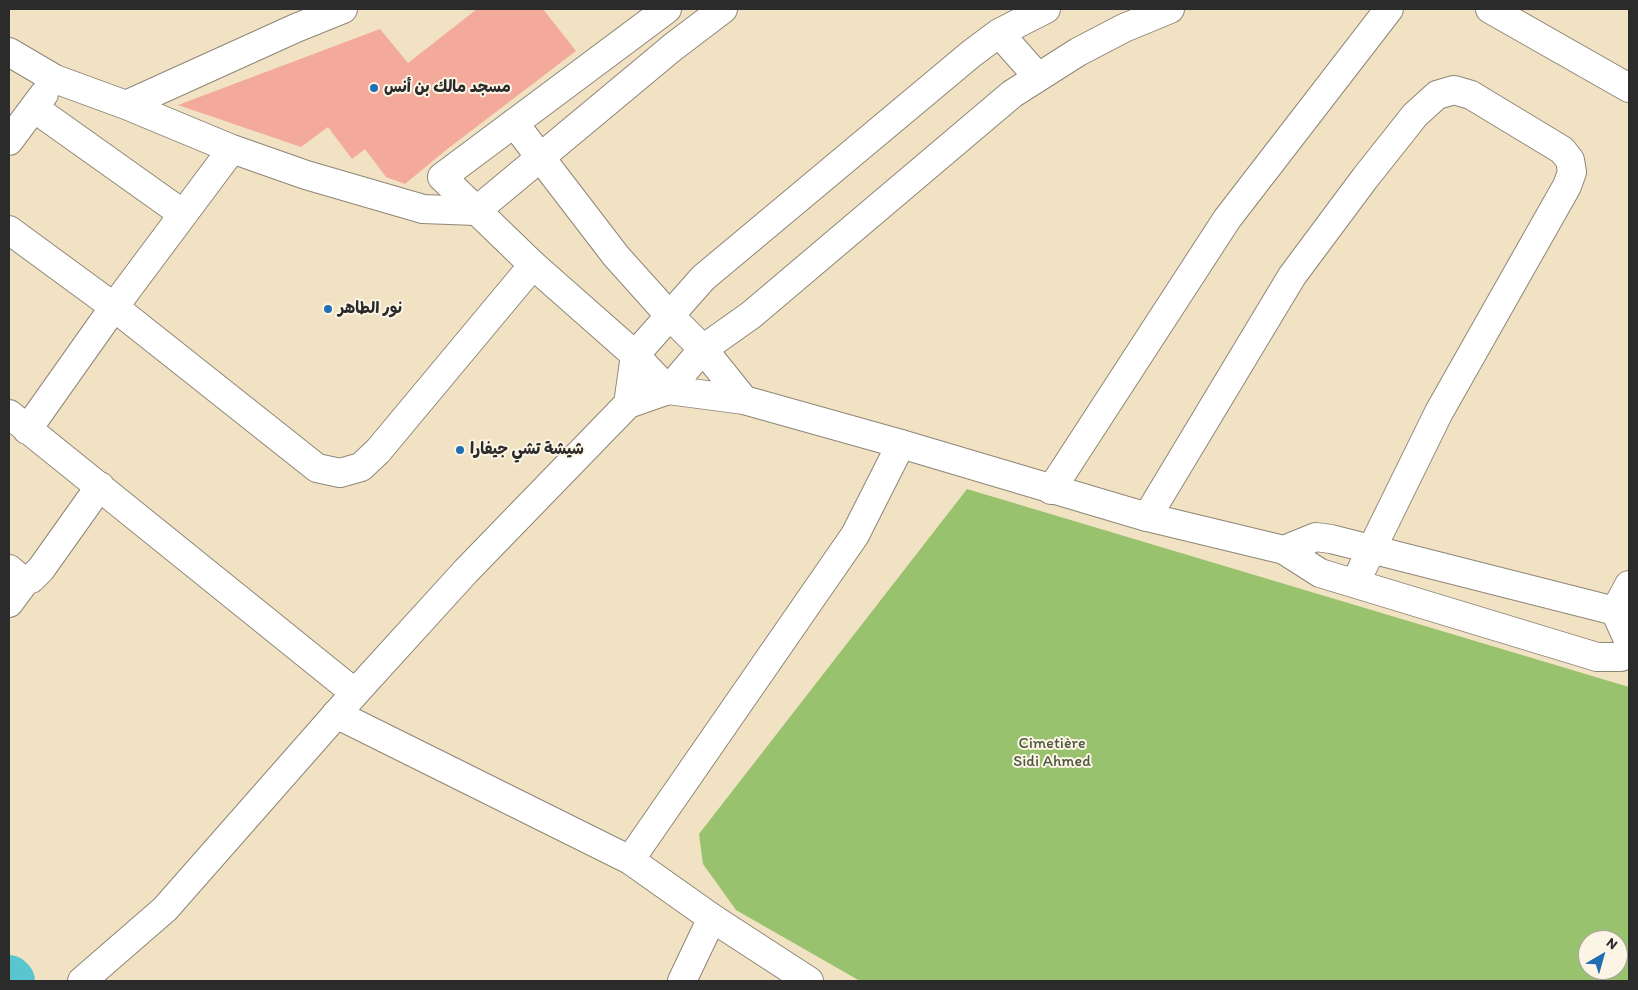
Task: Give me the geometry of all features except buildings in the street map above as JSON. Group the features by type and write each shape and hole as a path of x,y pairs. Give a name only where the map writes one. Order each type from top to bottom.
{"street":[{"path":"126,106 287,32 343,9"},
{"path":"423,209 442,177 667,9"},
{"path":"9,52 56,79 232,150 306,175 423,209 476,211 723,9"},
{"path":"628,404 635,355 703,278 971,54 999,33 1046,9"},
{"path":"668,390 703,348 751,315 1012,94 1078,52 1124,28 1170,9"},
{"path":"1051,490 1227,219 1389,9"},
{"path":"1490,9 1629,88"},
{"path":"999,33 1038,77"},
{"path":"9,141 56,79"},
{"path":"1147,517 1292,276 1365,178 1415,115 1438,95 1454,90 1471,95 1562,150 1570,160 1572,172 1567,186 1439,412 1355,583"},
{"path":"34,108 183,214"},
{"path":"514,123 616,256 669,315 703,348 744,400"},
{"path":"232,150 114,307 18,422 100,486 355,694"},
{"path":"442,177 534,265 635,355 668,390"},
{"path":"9,230 114,307 317,468 340,473 361,467 378,451 534,265"},
{"path":"82,981 165,909 336,714 466,571 628,404 668,390 744,400 901,444 1147,517 1284,550 1320,573 1597,657 1621,656 1629,653"},
{"path":"630,860 855,536 901,444"},
{"path":"9,603 18,575 31,579 41,569 100,486"},
{"path":"1284,550 1316,537 1373,549 1615,611"},
{"path":"1474,619 1488,579"},
{"path":"1615,611 1629,585"},
{"path":"1615,611 1629,642"},
{"path":"336,714 630,860 712,918 809,981"},
{"path":"682,981 712,918"}],"green space":[{"name":"Cimetière Sidi Ahmed","path":"967,489 1629,687 1629,981 860,981 736,910 703,864 699,834"}],"waterway":[{"path":"9,978 12,981"}],"place":[{"name":"مسجد مالك بن أنس","path":"374,88"},
{"name":"نور الطاهر","path":"328,309"},
{"name":"شيشة تشي جيفارا","path":"460,450"}]}
